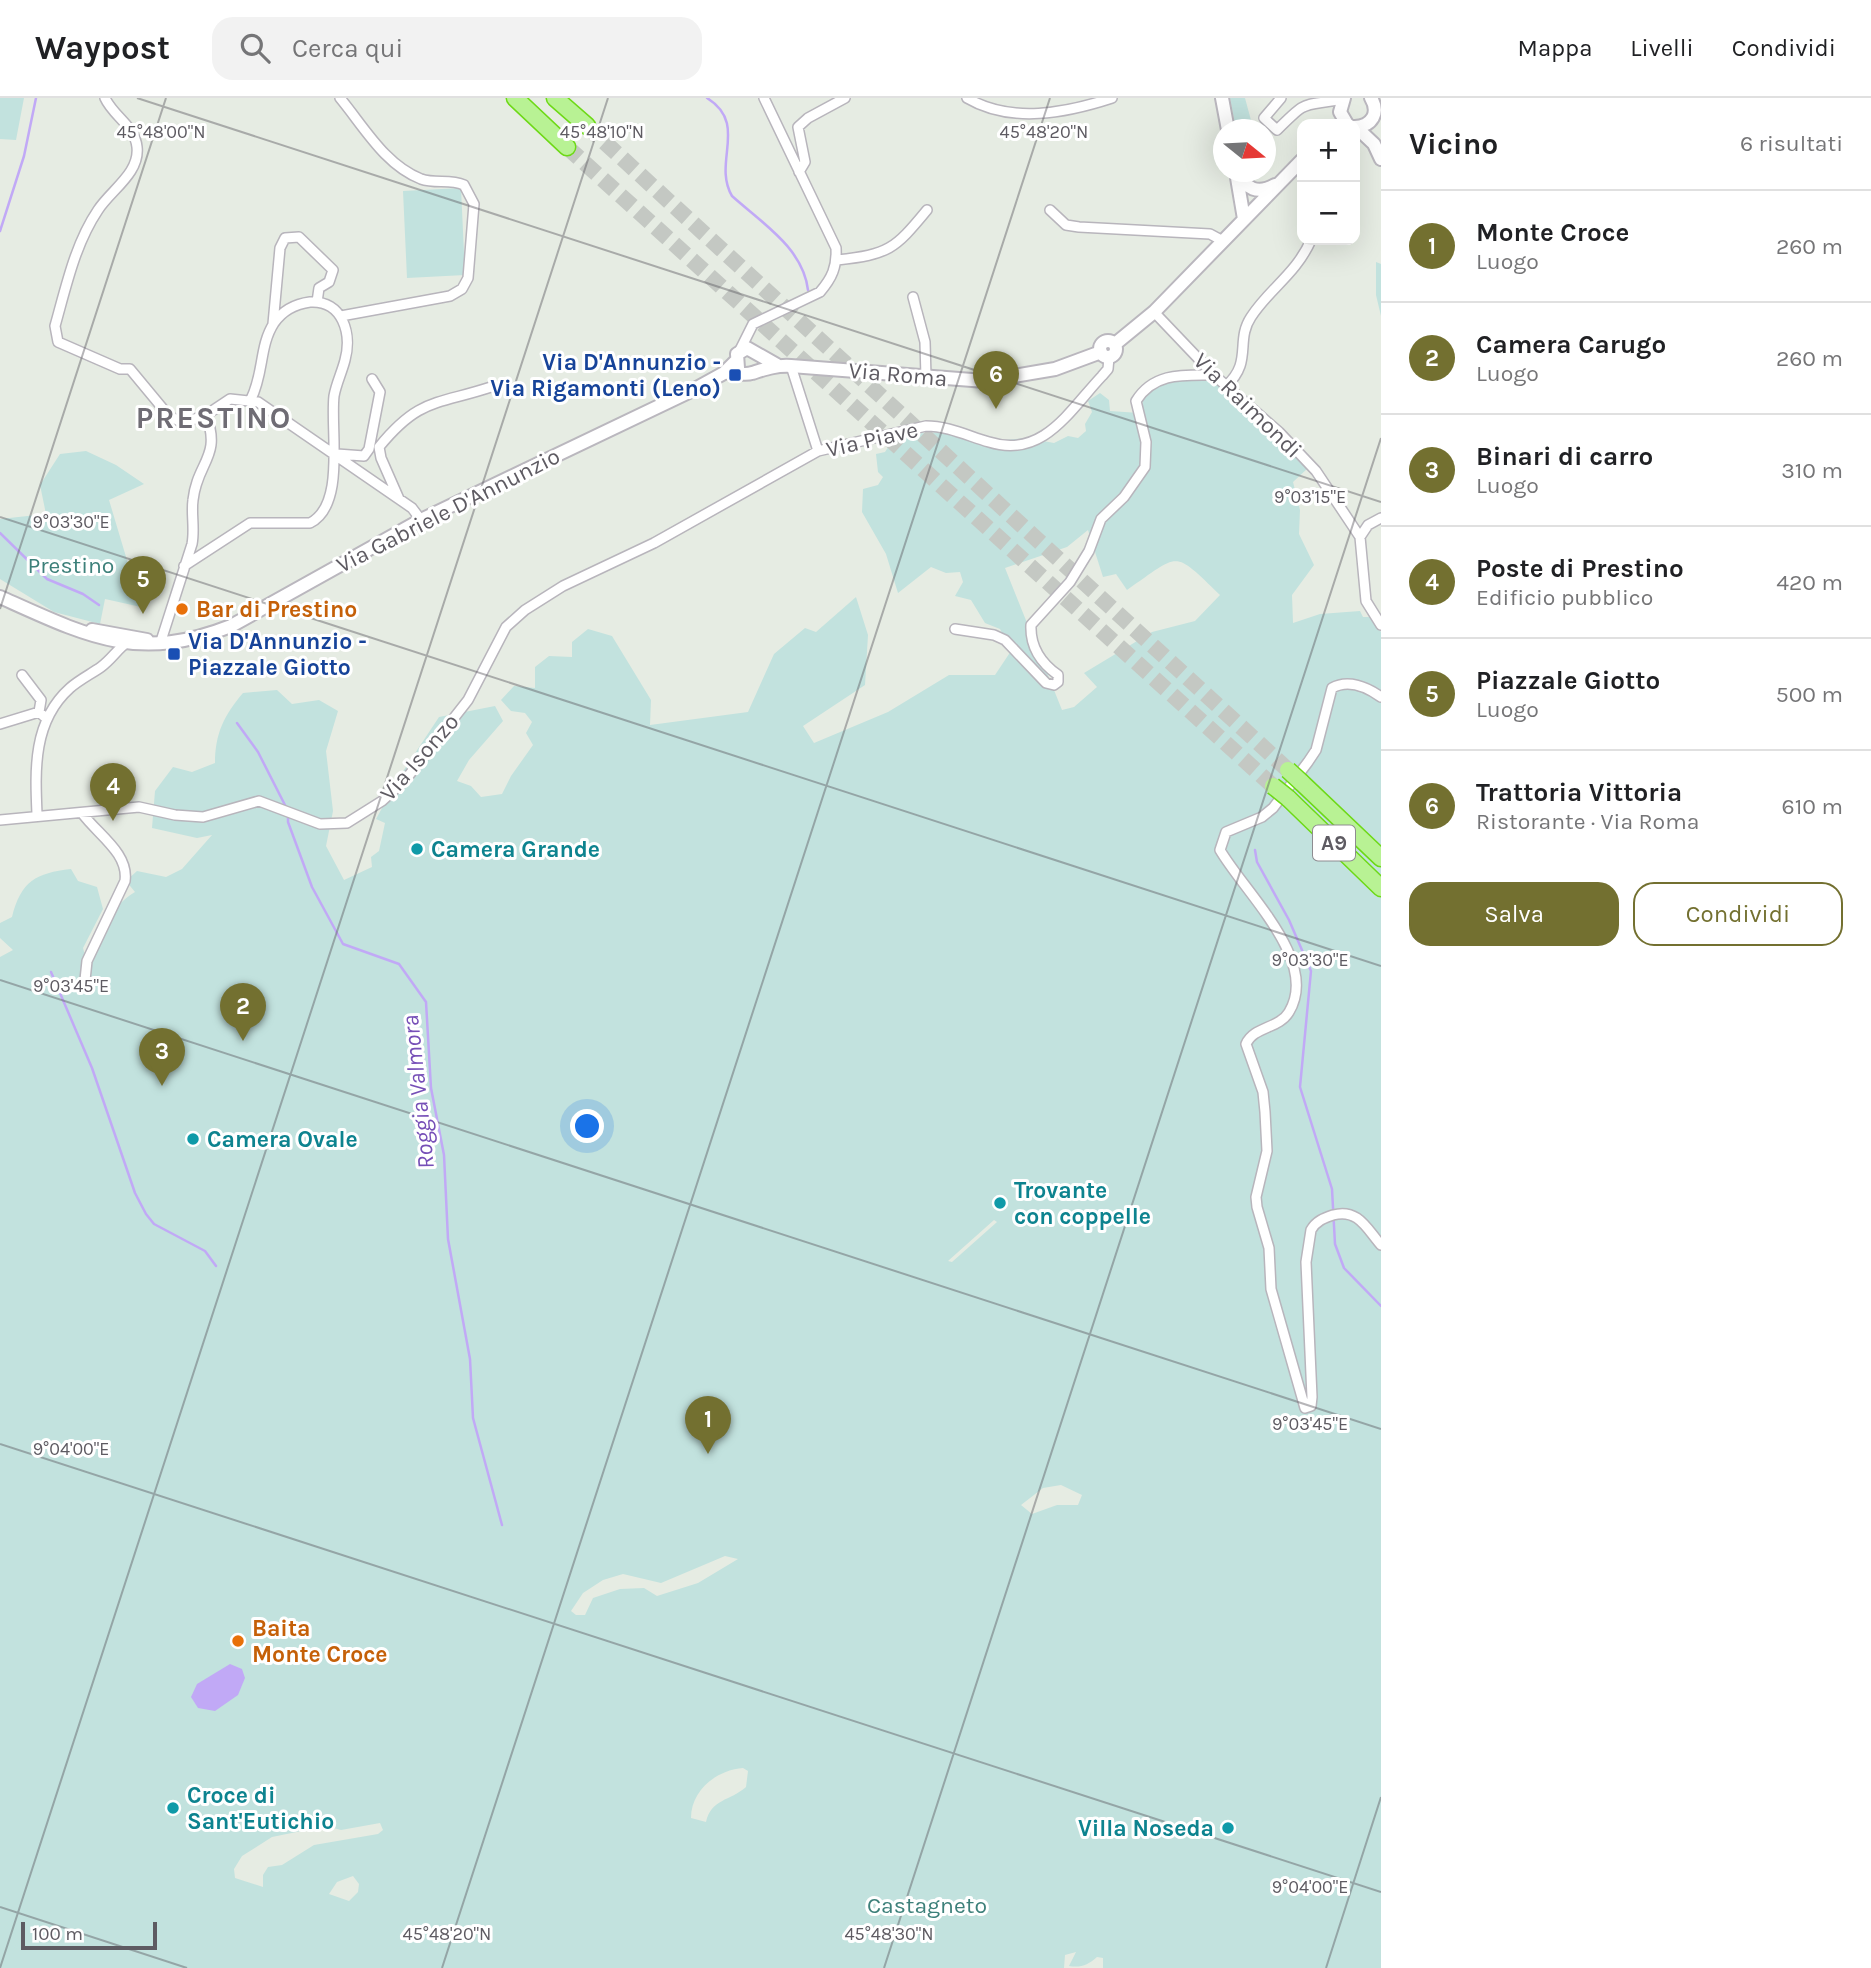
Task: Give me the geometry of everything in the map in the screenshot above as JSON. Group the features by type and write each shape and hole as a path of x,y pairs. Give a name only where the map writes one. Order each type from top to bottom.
{"highway":[{"path":"515,98 567,147"},
{"path":"555,98 587,126"},
{"name":"A9","path":"1287,770 1381,858"},
{"name":"A9","path":"1273,786 1381,888"}],"main road":[{"path":"1222,98 1226,119"},
{"path":"1360,125 1367,125 1372,119 1376,109 1372,98 1381,99"},
{"path":"1343,99 1346,119"},
{"path":"1372,119 1374,144 1381,159"},
{"path":"1360,134 1374,144"},
{"path":"1105,355 1115,352 1115,344 1154,312 1297,165"},
{"path":"1244,182 1247,187 1265,190 1281,181"},
{"path":"1238,182 1244,219"},
{"path":"757,352 739,361 748,374 777,365 791,366"},
{"path":"757,352 777,365"},
{"path":"757,352 761,361 757,370"},
{"name":"Via Roma","path":"791,366 985,381 1019,377 1105,355"},
{"name":"Via Gabriele D'Annunzio","path":"75,628 164,643 206,636 231,626 421,520 724,373 739,361"},
{"name":"Via Gabriele D'Annunzio","path":"0,597 108,641 124,644 143,641"}],"street":[{"path":"105,98 134,136 137,159 132,170 110,194 84,233 68,279 55,335 58,342 120,369 130,369 175,421 191,422 230,399 251,399 412,508 421,520"},
{"path":"340,98 395,166 424,180 454,180 464,185 474,205 468,278 462,289 450,296 341,316"},
{"path":"739,361 753,324 820,292 828,283 837,260 836,248 764,98"},
{"path":"799,172 805,162 798,127 815,114 845,98"},
{"path":"967,98 988,109 1005,112 1066,112 1112,98"},
{"path":"1281,98 1264,118 1277,130 1301,106 1314,101 1343,99"},
{"path":"837,260 863,257 895,247 927,210"},
{"path":"1050,210 1066,225 1210,234 1223,241"},
{"path":"251,399 257,388 262,356 272,325 280,248 285,238 299,236 333,270 329,282 319,288 317,302"},
{"path":"1226,386 1238,376 1242,365 1250,318 1283,283 1308,245"},
{"path":"913,297 925,342 926,377"},
{"path":"184,566 250,523 303,524 317,519 330,497 335,454 334,393 348,343 341,316 334,308 317,302 293,306 282,313 272,325"},
{"name":"Via Raimondi","path":"1154,312 1214,375 1279,432 1318,473 1360,537"},
{"path":"749,336 757,352"},
{"name":"Via Piave","path":"654,543 818,451 926,426 941,426 1001,446 1026,446 1037,442 1057,425 1108,369 1105,355"},
{"path":"791,366 818,451"},
{"path":"955,629 994,635 1005,640 1046,683 1054,685 1058,682 1058,674 1047,667 1035,651 1031,625 1070,582 1088,551 1101,519 1124,497 1144,467 1146,442 1136,401 1142,392 1167,376 1214,375"},
{"path":"335,454 364,456 369,449 380,392 372,379"},
{"path":"400,500 381,458 379,447 395,428 419,408 491,387"},
{"path":"164,643 195,527 193,501 197,482 214,441 206,415"},
{"path":"1381,518 1368,525 1360,537 1366,601 1381,625"},
{"name":"Via Isonzo","path":"0,820 37,814 139,807 175,815 203,817 259,801 320,824 337,825 360,817 406,779 453,720 468,700 506,627 525,610 563,586 654,543"},
{"path":"108,641 114,648 112,657"},
{"path":"37,814 35,766 39,737 47,719 69,688 112,657 143,641"},
{"path":"112,657 124,644"},
{"path":"22,675 41,700 39,712"},
{"path":"1381,697 1355,684 1345,683 1332,688 1316,750 1308,762 1273,808 1262,817 1226,832 1220,850 1270,923 1296,970 1297,993 1287,1016 1255,1033 1246,1044 1263,1092 1265,1112 1266,1158 1256,1197 1257,1208 1269,1248 1273,1298 1300,1396 1307,1408 1311,1406 1312,1397 1306,1250 1311,1230 1328,1217 1345,1213 1356,1216 1381,1245"},
{"path":"39,712 47,719"},
{"path":"0,724 39,712"},
{"path":"82,813 120,857 127,871 125,881 87,961 85,980"}],"green space":[{"path":"0,98 24,98 16,140 0,139"},
{"path":"1230,98 1245,98 1251,119 1234,119"},
{"path":"461,188 465,275 407,278 403,191"},
{"path":"1376,262 1381,264 1381,316 1376,295"},
{"name":"Castagneto","path":"1172,378 1211,379 1263,417 1308,468 1293,482 1300,510 1299,534 1314,565 1292,595 1293,623 1320,614 1360,611 1363,617 1371,617 1381,632 1381,1968 1103,1968 1103,1958 1097,1957 1084,1965 1069,1966 1076,1952 1065,1955 1064,1968 0,1968 0,957 13,950 0,938 0,923 12,917 25,887 39,876 71,869 78,881 97,887 103,909 83,948 89,970 104,926 118,906 135,892 126,881 137,871 166,877 182,869 212,835 197,838 152,828 155,791 173,767 192,772 215,763 222,725 243,693 277,690 292,704 319,700 338,711 326,751 333,811 326,846 344,880 372,867 371,857 379,851 385,823 376,819 398,779 439,717 495,706 503,721 469,760 457,781 471,786 481,797 502,794 533,745 526,733 532,722 525,713 511,711 501,700 514,686 535,688 535,667 549,656 572,657 572,642 588,629 612,636 651,700 650,725 748,712 774,654 805,628 816,632 856,597 868,635 865,685 803,726 814,743 888,712 949,675 995,675 1011,651 1000,629 985,623 971,600 955,596 963,582 960,572 946,573 931,567 898,593 886,554 862,512 863,489 878,485 883,477 878,472 876,454 885,452 896,435 942,432 994,441 1027,438 1054,443 1068,436 1078,438 1086,431 1085,424 1092,412 1088,401 1100,393 1109,400 1110,411 1139,413 1146,393","holes":["1088,530 1103,577 1116,574 1127,590 1168,563 1176,561 1184,563 1220,595 1195,621 1152,632 1084,673 1097,687 1074,707 1062,710 1005,568 1067,547","994,1220 997,1222 952,1262 948,1261","1061,1485 1082,1495 1078,1505 1057,1505 1032,1514 1021,1505 1043,1488","725,1556 738,1559 698,1583 657,1596 644,1588 620,1589 593,1598 585,1615 576,1615 571,1611 583,1593 603,1580 623,1574 661,1583","743,1768 748,1771 746,1787 712,1809 706,1822 691,1818 695,1799 701,1790 715,1777","380,1823 383,1830 378,1834 314,1845 282,1865 268,1867 263,1875 263,1887 235,1878 234,1869 242,1856 272,1837 326,1826 341,1830","353,1876 359,1884 358,1892 349,1901 329,1894 337,1882"]},
{"name":"Prestino","path":"86,451 116,465 144,484 109,500 141,607 105,599 100,624 54,612 0,579 0,519 46,514 40,485 60,454"}],"shaded area":[{"path":"230,1664 242,1669 245,1678 238,1695 215,1711 198,1708 191,1697 197,1684"}],"waterway":[{"name":"Roggia Valmora","path":"0,231 24,156 36,98"},
{"path":"707,98 719,108 726,120 727,183 732,196 790,249 805,275 808,290"},
{"name":"Roggia Valmora","path":"0,533 47,579 83,594 99,605"},
{"name":"Roggia Valmora","path":"237,723 258,752 287,809"},
{"name":"Roggia Valmora","path":"288,815 288,822 312,887 343,944 399,964 426,1002 431,1088 444,1155 448,1239 470,1359 473,1418 502,1525"},
{"path":"1255,850 1257,862 1289,920 1311,971 1300,1087 1332,1189 1335,1244 1344,1268 1381,1306"},
{"path":"51,972 92,1068 135,1193 146,1214 154,1224 205,1251 216,1266"}],"tunnel":[{"path":"587,126 1288,770"},
{"path":"567,147 1273,786"}],"place":[{"name":"Via D'Annunzio - Via Rigamonti (Leno)","path":"735,375"},
{"name":"Trattoria Vittoria","path":"996,409"},
{"name":"Bar di Prestino","path":"182,609"},
{"name":"Piazzale Giotto","path":"143,614"},
{"name":"Via D'Annunzio - Piazzale Giotto","path":"174,654"},
{"name":"Poste di Prestino","path":"113,821"},
{"name":"Camera Grande","path":"417,849"},
{"name":"Camera Carugo","path":"243,1041"},
{"name":"Binari di carro","path":"162,1086"},
{"name":"Camera Ovale","path":"193,1139"},
{"name":"Trovante con coppelle","path":"1000,1203"},
{"name":"Monte Croce","path":"708,1454"},
{"name":"Baita Monte Croce","path":"238,1641"},
{"name":"Croce di Sant'Eutichio","path":"173,1808"},
{"name":"Villa Noseda","path":"1228,1828"}],"district":[{"name":"PRESTINO","path":"214,418"}]}
